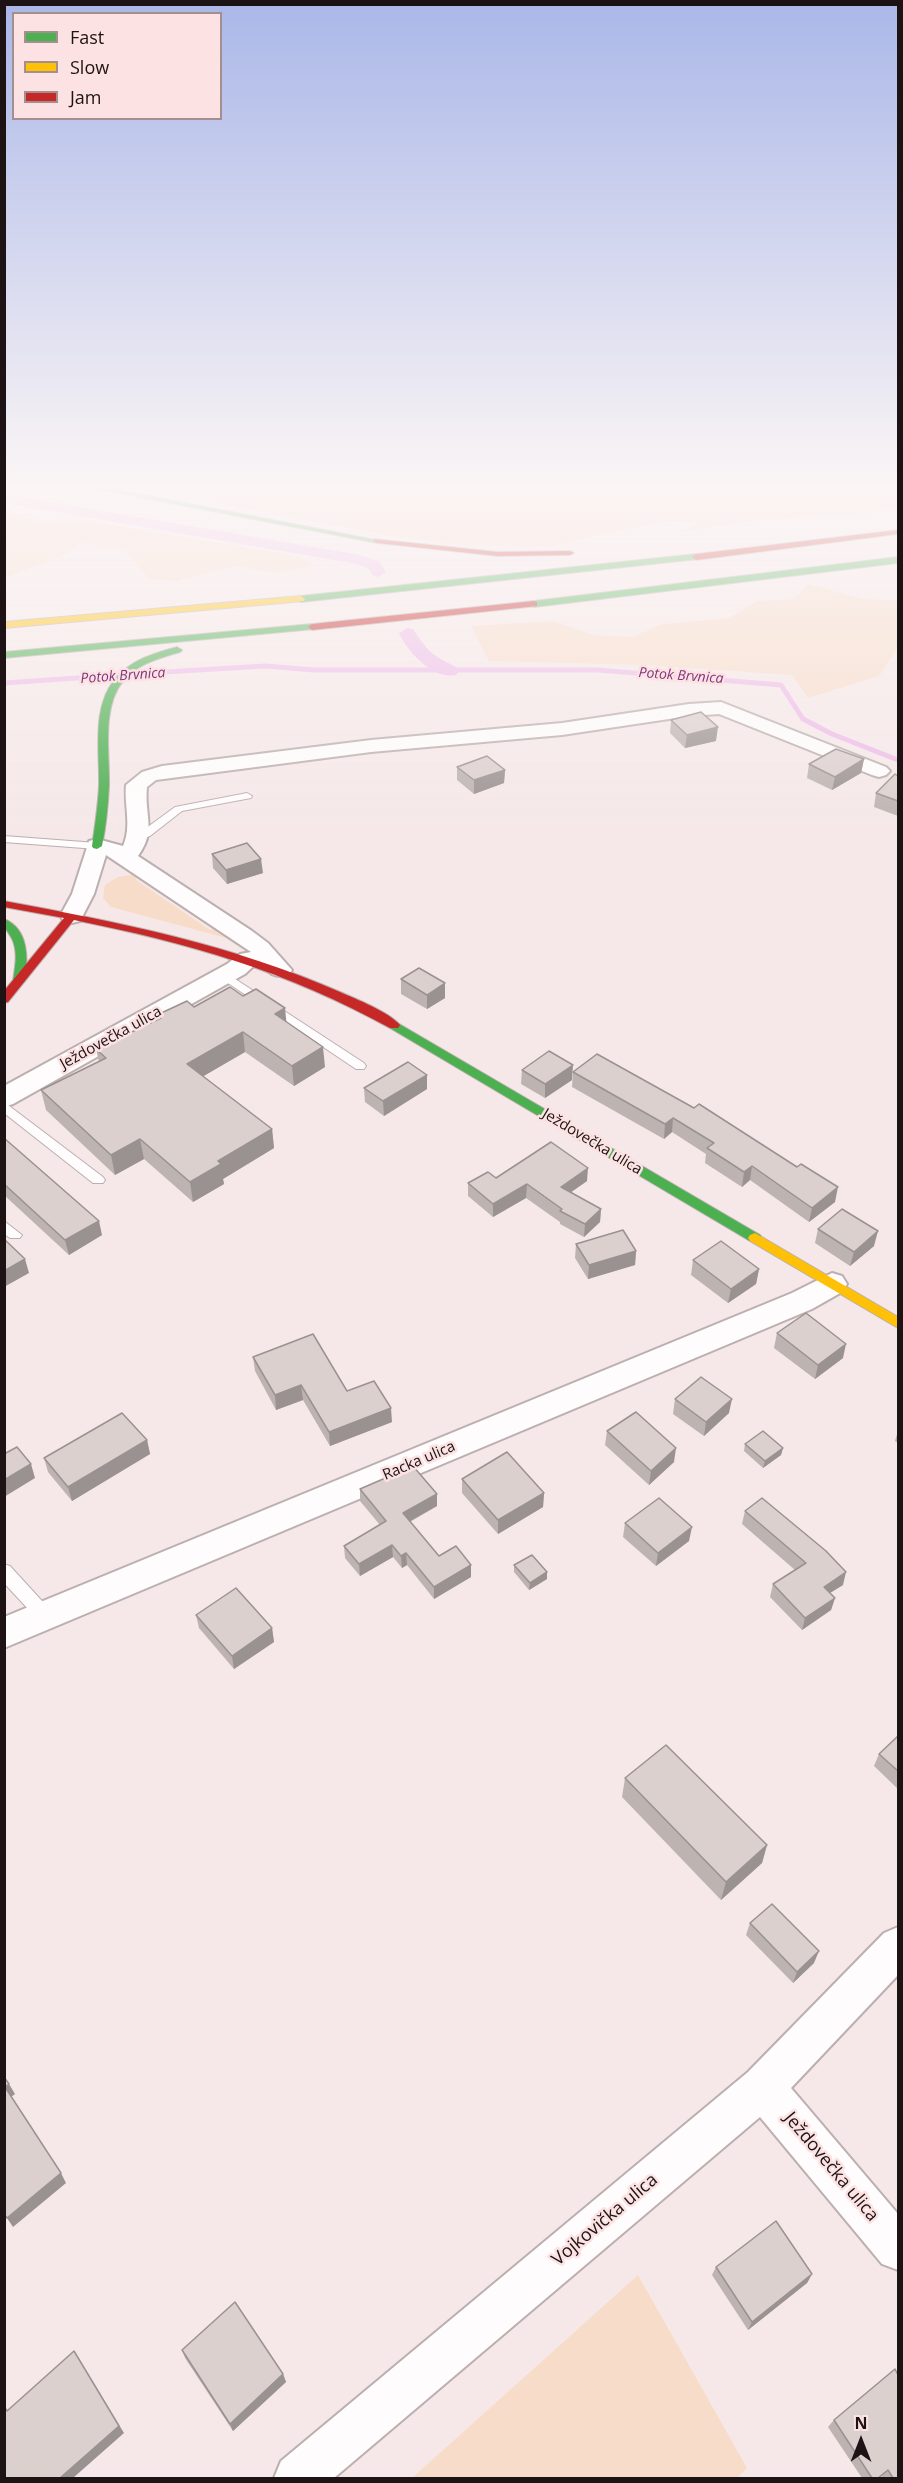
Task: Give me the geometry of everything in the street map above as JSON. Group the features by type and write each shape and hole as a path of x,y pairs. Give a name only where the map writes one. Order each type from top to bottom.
{"main road":[{"path":"4,625 226,605"},
{"path":"297,614 387,605"},
{"path":"4,654 299,630 532,605"},
{"path":"97,846 104,802 104,713 107,698 113,686 130,670 142,663 186,648 274,637 299,630"},
{"path":"4,639 63,634"},
{"name":"Ježdovečka ulica","path":"4,904 153,932 248,959 328,989 374,1013 898,1323"},
{"path":"4,999 72,916"},
{"path":"4,922 14,928 20,939 22,963 19,981"}],"street":[{"path":"125,858 139,837 140,826 135,793 137,785 149,776 162,772 371,746 562,729 689,710 721,708 879,771"},
{"name":"Ježdovečka ulica","path":"97,846 114,850 244,936 260,948 280,970"},
{"path":"72,916 83,894 97,846"},
{"name":"Ježdovečka ulica","path":"4,1098 224,975 248,959"},
{"name":"Racka ulica","path":"4,1633 802,1300 832,1284"},
{"name":"Vojkovička ulica","path":"298,2478 763,2087 898,1947"},
{"name":"Ježdovečka ulica","path":"763,2087 898,2247"}],"lane":[{"path":"139,837 179,809 247,796"},
{"path":"4,839 97,846"},
{"path":"224,975 360,1066"},
{"path":"4,1106 98,1180"},
{"path":"4,1571 47,1617"}],"shaded area":[{"path":"751,605 898,605 898,647 879,676 808,698 792,675 643,665 489,661 471,626 553,621 594,635 632,637 663,624 729,618"},
{"path":"137,876 136,880 210,930 214,928 230,939 111,907 103,898 105,885 118,877"},
{"path":"638,2275 747,2468 737,2478 412,2478"}],"building":[{"path":"701,712 718,727 687,735 671,720"},
{"path":"836,749 864,759 835,777 809,764"},
{"path":"487,756 505,770 474,780 457,767"},
{"path":"895,774 898,776 898,801 876,793"},
{"path":"247,843 261,859 226,870 212,854"},
{"path":"419,968 445,983 427,995 401,979"},
{"path":"230,987 243,996 256,989 285,1008 275,1014 323,1047 292,1066 243,1032 187,1064 272,1129 218,1161 221,1164 190,1182 140,1139 111,1155 41,1090 106,1058 96,1049 161,1018 157,1015 187,1001 194,1007"},
{"path":"549,1051 573,1065 545,1084 522,1070"},
{"path":"597,1054 694,1108 699,1104 797,1167 801,1164 838,1187 812,1208 752,1166 744,1172 707,1148 714,1143 673,1118 665,1124 573,1072"},
{"path":"408,1062 427,1075 383,1101 364,1088"},
{"path":"4,1138 99,1221 65,1240 4,1184"},
{"path":"551,1142 588,1168 561,1187 601,1209 585,1224 560,1211 562,1209 527,1184 493,1204 468,1183 488,1172 496,1178"},
{"path":"842,1209 878,1231 854,1252 818,1229"},
{"path":"623,1230 636,1251 589,1265 576,1244"},
{"path":"4,1239 25,1259 4,1271"},
{"path":"721,1241 759,1269 731,1289 693,1260"},
{"path":"806,1313 846,1344 818,1365 777,1333"},
{"path":"313,1334 347,1391 374,1381 391,1408 329,1432 301,1385 275,1395 253,1357"},
{"path":"701,1377 732,1399 706,1422 675,1399"},
{"path":"636,1412 676,1448 651,1471 607,1431"},
{"path":"122,1413 147,1440 68,1487 44,1458"},
{"path":"763,1431 783,1448 765,1461 745,1444"},
{"path":"17,1447 31,1464 4,1480 4,1454"},
{"path":"507,1452 544,1493 498,1520 462,1479"},
{"path":"413,1466 437,1494 403,1513 439,1556 456,1546 471,1565 434,1587 406,1553 401,1556 392,1545 359,1564 344,1546 386,1521 360,1489"},
{"path":"659,1498 692,1527 658,1553 625,1523"},
{"path":"762,1498 826,1551 846,1572 824,1587 835,1598 805,1618 773,1584 806,1563 745,1511"},
{"path":"532,1555 547,1572 530,1583 514,1565"},
{"path":"236,1588 272,1628 232,1656 196,1615"},
{"path":"898,1736 898,1771 879,1754"},
{"path":"666,1745 767,1845 726,1882 625,1778"},
{"path":"772,1904 819,1951 797,1972 750,1923"},
{"path":"4,2077 9,2084 5,2087 61,2173 7,2218 4,2214"},
{"path":"776,2221 812,2274 752,2322 716,2267"},
{"path":"235,2302 283,2374 230,2424 182,2350"},
{"path":"74,2351 119,2426 60,2478 4,2478 4,2410 7,2411"},
{"path":"895,2369 898,2375 898,2478 893,2478 888,2470 878,2478 872,2478 834,2420"}],"waterway":[{"path":"407,633 419,652 450,671"},
{"name":"Potok Brvnica","path":"132,674 265,666 314,670 598,670 781,685 803,719 832,734 898,760"},
{"name":"Potok Brvnica","path":"4,683 120,675"}],"traffic: fast":[{"path":"4,655 312,627"},
{"path":"97,846 103,794 104,731 110,695 118,680 131,668 151,658 177,650"},
{"path":"4,922 19,941 21,956 19,981"},
{"path":"394,1025 755,1238"}],"traffic: slow":[{"path":"4,625 234,605"},
{"path":"755,1238 898,1323"}],"traffic: jam":[{"path":"312,627 526,605"},
{"path":"4,904 155,934 254,962 349,1001 394,1025"},
{"path":"4,999 72,916"}]}
